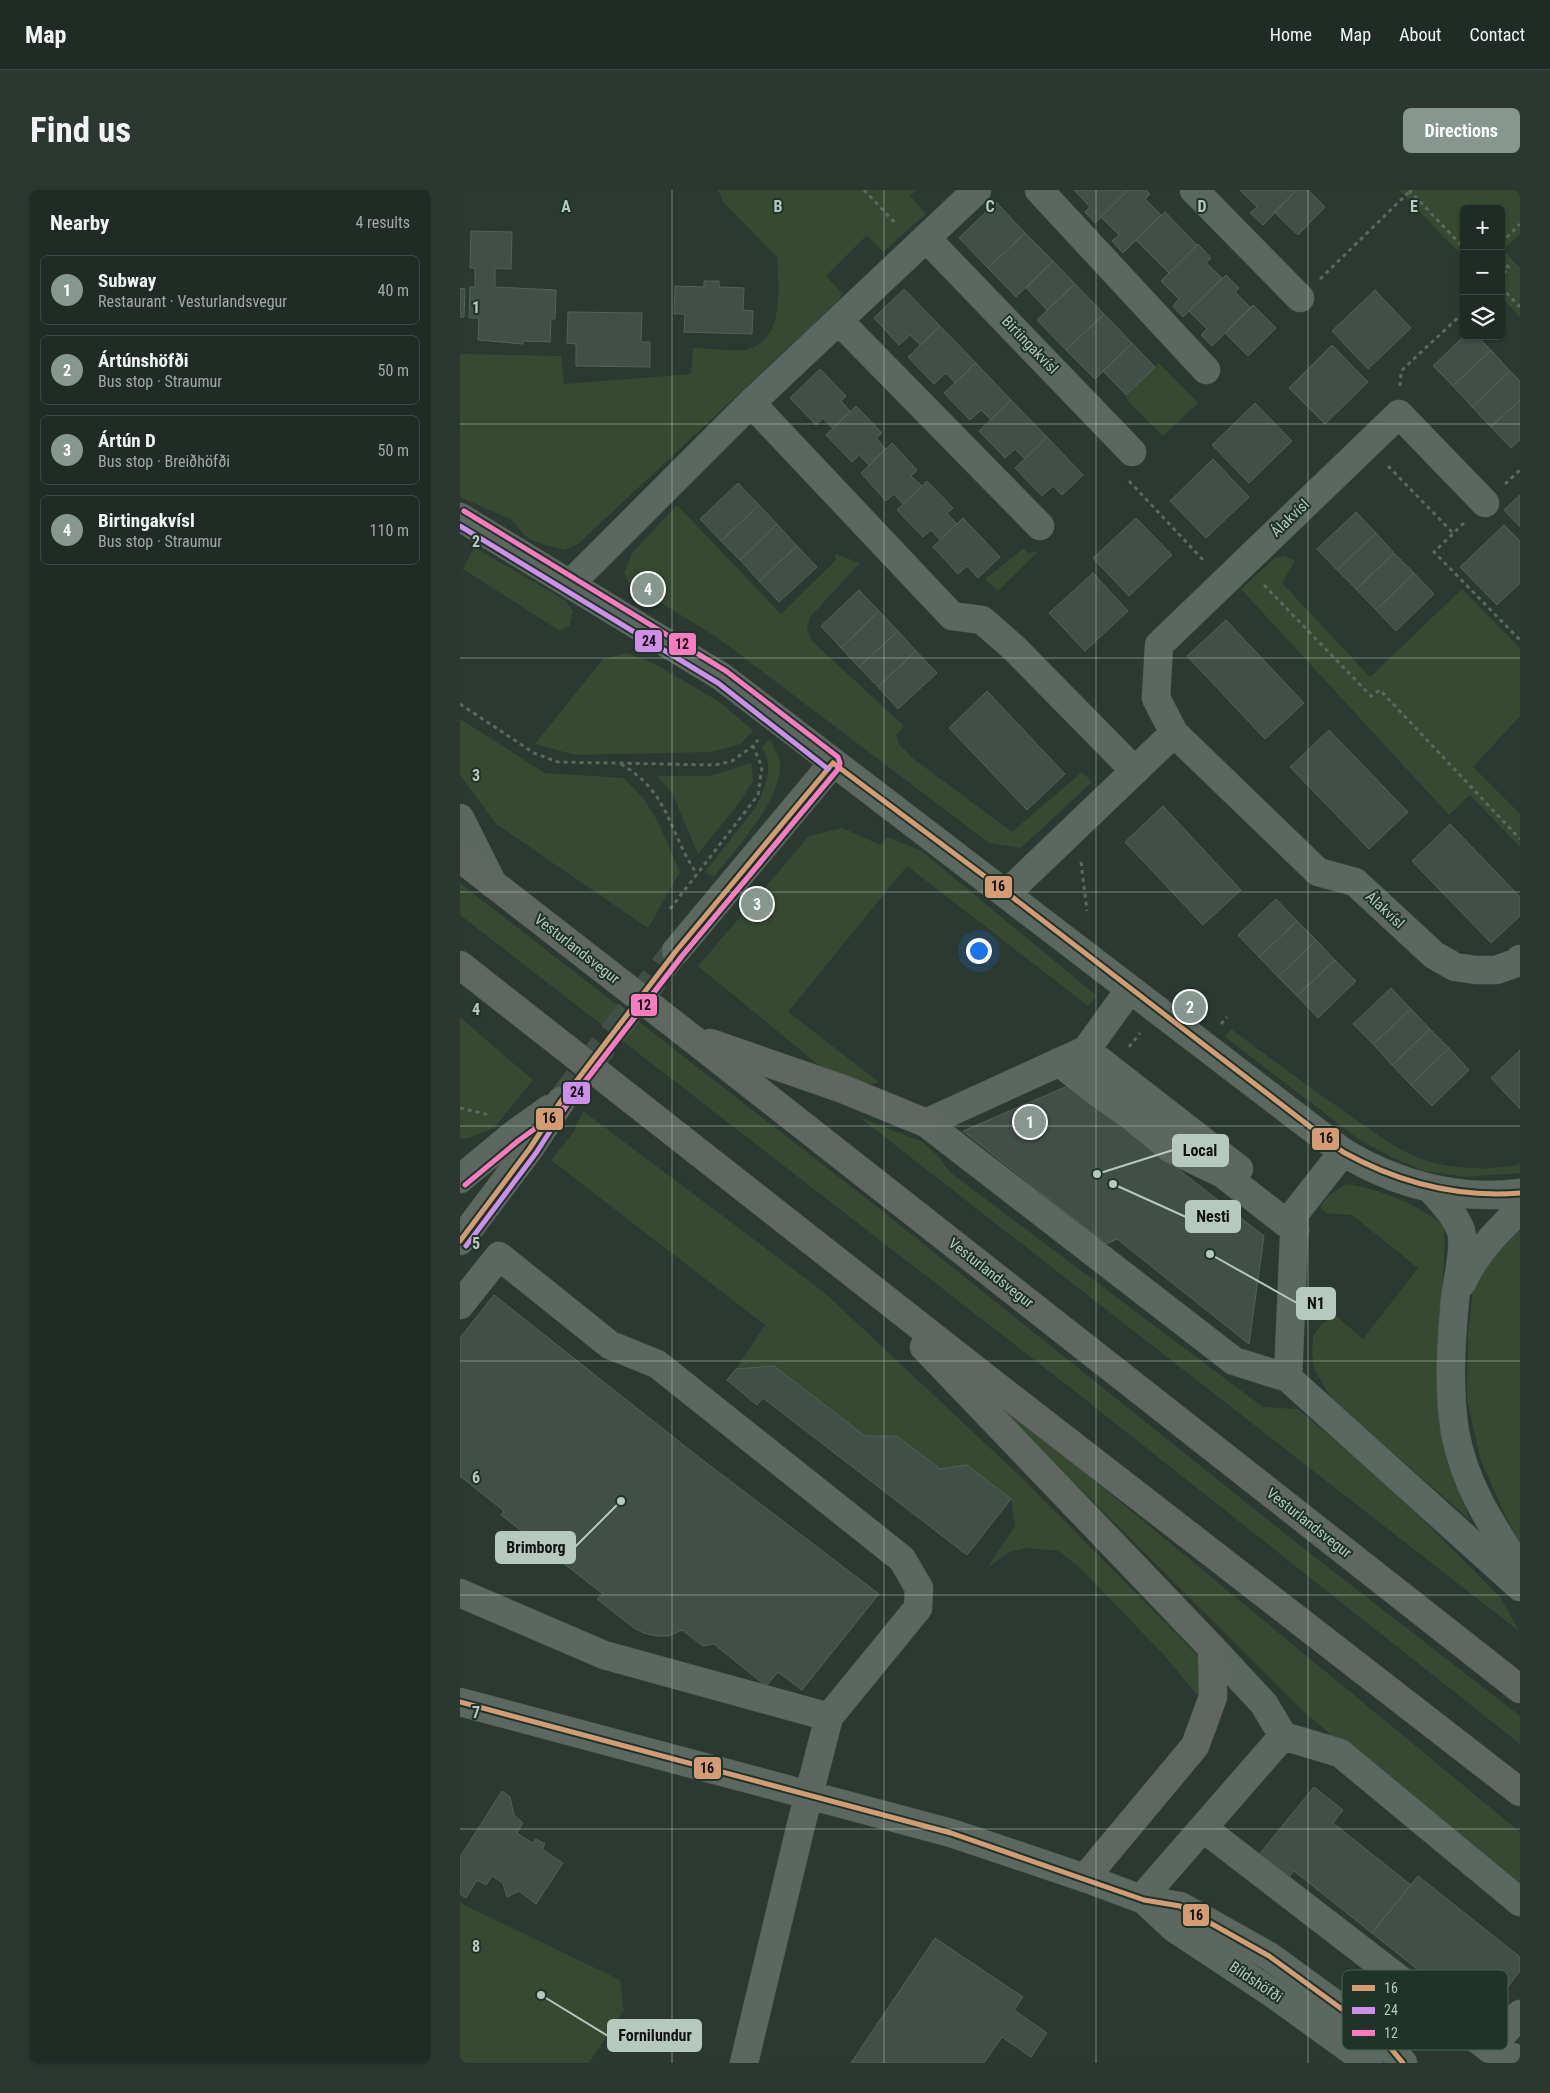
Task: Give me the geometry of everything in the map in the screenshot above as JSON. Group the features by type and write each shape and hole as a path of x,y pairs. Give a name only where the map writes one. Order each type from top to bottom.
{"highway":[{"name":"Vesturlandsvegur","path":"460,858 1520,1689"},
{"path":"460,965 1520,1792"},
{"path":"689,1036 843,1089 926,1123"},
{"path":"856,1275 1212,1648 1213,1697 1194,1746 1085,1878"}],"street":[{"path":"570,583 751,403 923,243 977,190"},
{"path":"1040,190 1206,370"},
{"path":"1194,190 1300,298"},
{"name":"Birtingakvísl","path":"923,243 1132,452"},
{"path":"839,321 1040,526"},
{"path":"751,403 952,616 982,620 1014,648 1135,770"},
{"path":"1399,414 1485,503"},
{"name":"Álakvísl","path":"1399,414 1159,645 1156,698 1174,733 1318,872 1354,882 1434,955 1454,968 1496,970 1516,963 1520,959"},
{"path":"460,517 722,677 1007,893 1343,1152 1385,1175 1430,1188 1482,1195 1520,1192"},
{"path":"1007,893 1174,733"},
{"path":"676,952 833,763"},
{"path":"460,818 493,884"},
{"path":"1130,989 1086,1050 926,1123 1234,1361 1288,1378 1520,1587"},
{"path":"1086,1050 1295,1221"},
{"path":"1059,1062 1171,1149 1223,1174 1295,1221"},
{"path":"465,1225 492,1200 561,1101 513,1135 461,1177 492,1200"},
{"path":"1288,1378 1295,1221 1343,1152"},
{"path":"1430,1188 1453,1214 1461,1232 1462,1244 1455,1300 1451,1384 1456,1433 1468,1477 1481,1509 1520,1568"},
{"path":"1455,1300 1467,1271 1482,1249 1520,1209"},
{"path":"460,1305 499,1256 610,1345 657,1364 902,1559 919,1588 918,1608 829,1717 744,2063"},
{"path":"460,1593 604,1655 829,1717"},
{"path":"1212,1648 1264,1704 1283,1736 1340,1754 1520,1902"},
{"name":"Bíldshöfði","path":"460,1702 951,1833 1142,1899 1180,1906 1269,1956 1342,2009"},
{"path":"1142,1899 1283,1736"},
{"path":"1203,1828 1387,1970"},
{"name":"Bíldshöfði","path":"1142,1899 1174,1928 1272,1993 1342,2044"},
{"path":"1508,2028 1520,2014"},
{"name":"Bíldshöfði","path":"1351,2050 1369,2063"},
{"name":"Bíldshöfði","path":"1392,2050 1403,2063"},
{"path":"1493,2050 1520,2060"}],"path":[{"path":"864,190 923,243"},
{"path":"1300,298 1410,191 1460,244"},
{"path":"1505,239 1520,224"},
{"path":"1505,263 1510,268 1505,272"},
{"path":"1505,291 1520,307"},
{"path":"1399,414 1401,371 1460,316"},
{"path":"1367,445 1454,534"},
{"path":"1132,452 1123,475 1204,561"},
{"path":"1520,470 1434,552 1520,640"},
{"path":"1262,583 1371,696 1380,690 1520,839"},
{"path":"460,704 534,753 546,758 571,763 715,765 732,761 753,746 764,734"},
{"path":"668,914 671,906 758,795 762,766 753,746"},
{"path":"619,763 633,771 656,793 686,858 697,874"},
{"path":"1076,826 1087,910"},
{"path":"460,1108 496,1116"}],"green space":[{"path":"718,190 916,190 910,196 926,214 883,252 867,235 826,276 842,293 838,301 578,544 565,550 536,542 525,536 512,520 460,497 460,354 561,356 564,384 691,374 693,348 743,350 760,343 769,334 777,310 777,257 724,203"},
{"path":"1399,190 1520,190 1520,234 1505,248 1505,205 1460,205 1460,254"},
{"path":"1505,252 1520,268 1520,317 1505,301"},
{"path":"1159,363 1198,403 1163,436 1130,403 1125,395"},
{"path":"677,505 781,614 836,560 835,554 860,563 810,617 807,629 812,641 904,726 896,735 899,744 911,757 1012,832 1082,772 1092,782 1021,848 989,843 718,638 629,583 624,573 632,553"},
{"path":"474,547 565,600 573,611 570,625 560,631 463,569"},
{"path":"1024,548 1028,553 1039,551 998,591 985,579"},
{"path":"1285,556 1295,561 1282,583 1370,677 1462,589 1520,648 1520,716 1473,767 1520,814 1520,847 1470,795 1449,815 1241,589 1275,558"},
{"path":"627,653 651,662 718,701 753,730 741,744 711,752 575,755 535,744 603,659"},
{"path":"460,719 545,773 624,778 643,798 657,820 680,872 648,928 496,824 460,775"},
{"path":"770,739 780,761 779,778 773,793 756,824 714,877 705,872 756,807 763,792 767,778 768,763 762,748"},
{"path":"751,763 753,781 739,803 698,854 672,793 657,776 710,776"},
{"path":"843,828 880,845 888,837 920,850 1097,996 1088,1006 907,866 788,1012 879,1082 856,1087 816,1063 698,966 809,836"},
{"path":"460,883 871,1202 1293,1540 1520,1716 1520,1744 1072,1389 460,915"},
{"path":"460,1017 533,1080 494,1128 466,1139 460,1138"},
{"path":"1231,1029 1380,1137 1412,1155 1424,1160 1465,1168 1494,1168 1520,1164 1520,1173 1465,1177 1424,1171 1394,1158 1361,1141 1225,1037"},
{"path":"583,1111 825,1293 1023,1479 1204,1662 1198,1696 1164,1655 1078,1566 1058,1551 1028,1548 1009,1552 987,1568 1015,1526 1011,1499 967,1465 940,1469 897,1436 865,1436 774,1366 736,1369 765,1325 551,1160 573,1133"},
{"path":"859,1117 923,1142 937,1155 951,1173 1263,1407 1298,1409 1393,1490 1500,1597 1520,1632"},
{"path":"1346,1184 1385,1194 1411,1204 1444,1226 1445,1244 1437,1349 1438,1386 1443,1424 1469,1519 1332,1400 1314,1368 1312,1353 1313,1336 1322,1324 1336,1316 1363,1339 1418,1268 1352,1215 1326,1213 1320,1207 1329,1195"},
{"path":"1520,1223 1520,1543 1503,1511 1480,1458 1467,1399 1468,1335 1473,1289 1488,1258"},
{"path":"970,1378 1520,1832 1520,1895 1304,1712"},
{"path":"460,1903 620,1980 624,2010 589,2063 460,2063"}],"building":[{"path":"1074,190 1128,190 1095,223 1085,212 1090,207"},
{"path":"1128,190 1146,190 1150,194 1145,199 1161,215 1123,253 1112,241 1119,235 1101,217"},
{"path":"1240,190 1297,190 1263,225 1250,213 1257,207"},
{"path":"1297,190 1308,190 1325,207 1298,235 1274,212"},
{"path":"996,202 1025,233 988,268 959,238"},
{"path":"1165,212 1197,245 1169,273 1136,240"},
{"path":"471,231 512,232 511,269 495,268 495,287 556,290 555,319 551,319 550,342 523,341 523,344 478,340 479,318 469,318 470,287 475,287 475,268 470,268"},
{"path":"1025,233 1053,261 1016,297 988,268"},
{"path":"1198,244 1211,258 1206,263 1222,278 1183,317 1173,306 1179,299 1161,281"},
{"path":"1053,261 1075,284 1047,310 1026,288"},
{"path":"1226,275 1239,288 1235,292 1251,308 1212,346 1201,335 1207,329 1189,311"},
{"path":"704,281 719,281 719,287 744,288 743,310 753,311 752,334 684,332 685,314 674,314 675,286 704,287"},
{"path":"1075,284 1104,314 1066,350 1037,320"},
{"path":"460,288 465,289 464,317 460,317"},
{"path":"904,289 940,326 920,345 910,335 899,345 874,318"},
{"path":"1375,290 1411,328 1368,369 1332,331"},
{"path":"1253,305 1276,328 1248,356 1225,333"},
{"path":"568,312 642,313 641,342 650,342 650,367 576,366 576,344 567,343"},
{"path":"1104,314 1132,343 1095,379 1066,350"},
{"path":"940,326 976,363 955,383 946,373 934,384 908,357"},
{"path":"1460,340 1481,340 1491,350 1453,386 1433,366"},
{"path":"1132,343 1155,367 1126,395 1103,371"},
{"path":"1332,345 1368,382 1325,424 1289,388"},
{"path":"1491,350 1510,371 1472,407 1453,386"},
{"path":"976,363 1011,400 991,420 981,410 970,420 944,393"},
{"path":"820,369 846,396 841,401 850,411 833,429 823,418 816,425 790,398"},
{"path":"1510,371 1520,381 1520,400 1491,427 1472,407"},
{"path":"1011,400 1047,437 1025,459 1015,449 1005,458 979,431"},
{"path":"1520,400 1520,440 1511,448 1491,427"},
{"path":"1255,403 1292,441 1249,483 1212,445"},
{"path":"856,406 882,433 876,438 886,449 869,465 859,455 852,462 826,435"},
{"path":"1047,437 1083,475 1062,495 1053,486 1042,496 1015,468"},
{"path":"892,443 917,470 911,476 922,486 903,504 894,494 886,501 861,473"},
{"path":"1213,459 1249,497 1206,538 1170,501"},
{"path":"927,481 953,508 947,513 957,524 940,540 931,530 923,537 897,510"},
{"path":"738,483 759,505 721,541 700,519"},
{"path":"1520,495 1520,527 1504,510"},
{"path":"759,505 777,524 740,560 721,541"},
{"path":"1356,512 1376,533 1337,570 1317,549"},
{"path":"963,518 1000,557 978,578 967,566 958,574 933,547"},
{"path":"1136,518 1172,555 1129,596 1093,558"},
{"path":"777,524 797,546 759,581 740,560"},
{"path":"1504,525 1520,541 1520,583 1497,605 1460,567"},
{"path":"1376,533 1394,553 1356,589 1337,570"},
{"path":"797,546 817,567 779,602 759,581"},
{"path":"1394,553 1414,573 1376,610 1356,589"},
{"path":"1093,573 1128,611 1085,651 1049,613"},
{"path":"1414,573 1434,594 1396,631 1376,610"},
{"path":"859,590 879,611 841,648 821,626"},
{"path":"879,611 898,631 859,667 841,648"},
{"path":"1226,620 1304,703 1265,739 1187,656"},
{"path":"898,631 916,651 878,687 859,667"},
{"path":"916,651 937,673 898,709 878,687"},
{"path":"987,691 1065,774 1027,810 949,728"},
{"path":"1329,730 1408,812 1369,849 1290,767"},
{"path":"1163,806 1241,890 1203,925 1125,842"},
{"path":"1450,824 1520,897 1520,916 1491,943 1412,861"},
{"path":"1276,899 1297,921 1259,957 1238,935"},
{"path":"1297,921 1316,940 1278,977 1259,957"},
{"path":"1316,940 1335,960 1297,996 1278,977"},
{"path":"1335,960 1356,981 1318,1018 1297,996"},
{"path":"1391,988 1411,1009 1373,1044 1353,1024"},
{"path":"1411,1009 1430,1029 1392,1065 1373,1044"},
{"path":"1430,1029 1449,1048 1411,1085 1392,1065"},
{"path":"1449,1048 1469,1070 1432,1106 1411,1085"},
{"path":"1520,1050 1520,1109 1491,1078"},
{"path":"1070,1085 1264,1236 1249,1344 1117,1239 1106,1244 963,1131"},
{"path":"494,1295 696,1455 879,1594 802,1690 778,1672 766,1686 714,1644 703,1646 682,1630 669,1636 656,1636 634,1628 597,1599 603,1594 501,1515 504,1511 460,1476 460,1338"},
{"path":"774,1366 865,1436 897,1436 940,1469 967,1465 1011,1499 967,1555 763,1398 757,1405 727,1380 736,1369"},
{"path":"1314,1787 1343,1810 1333,1823 1411,1885 1372,1933 1294,1871 1282,1886 1253,1862"},
{"path":"502,1791 510,1797 514,1815 523,1823 517,1833 532,1843 536,1839 545,1844 542,1849 563,1863 536,1904 519,1891 507,1897 503,1883 492,1876 486,1885 477,1880 466,1898 460,1894 460,1857"},
{"path":"1418,1876 1520,1957 1520,1971 1508,1987 1508,1970 1418,1970 1372,1933"},
{"path":"935,1938 1023,1997 1014,2010 1047,2033 1031,2057 1002,2037 984,2063 851,2063"}],"tunnel":[{"path":"561,1101 676,951"}],"transit line":[{"name":"12","path":"464,511 726,671 838,757 840,763 839,768 682,956 566,1106 518,1141 465,1185"},
{"name":"24","path":"460,526 718,683 828,769"},
{"name":"16","path":"833,763 1007,893 1343,1152 1385,1172 1428,1186 1473,1193 1520,1193"},
{"name":"16","path":"460,1241 530,1148 561,1101 676,951 833,763"},
{"name":"24","path":"466,1246 536,1153 567,1105 682,956 839,768"},
{"name":"16","path":"460,1702 951,1833 1144,1900 1180,1906 1269,1956 1342,2009"},
{"name":"16","path":"1392,2050 1403,2063"}],"place":[{"name":"Birtingakvísl","path":"648,589"},
{"name":"Ártún D","path":"757,904"},
{"name":"Ártúnshöfði","path":"1190,1007"},
{"name":"Subway","path":"1030,1122"},
{"name":"Local","path":"1097,1174"},
{"name":"Nesti","path":"1113,1184"},
{"name":"N1","path":"1210,1254"},
{"name":"Brimborg","path":"621,1501"},
{"name":"Fornilundur","path":"541,1995"}]}
